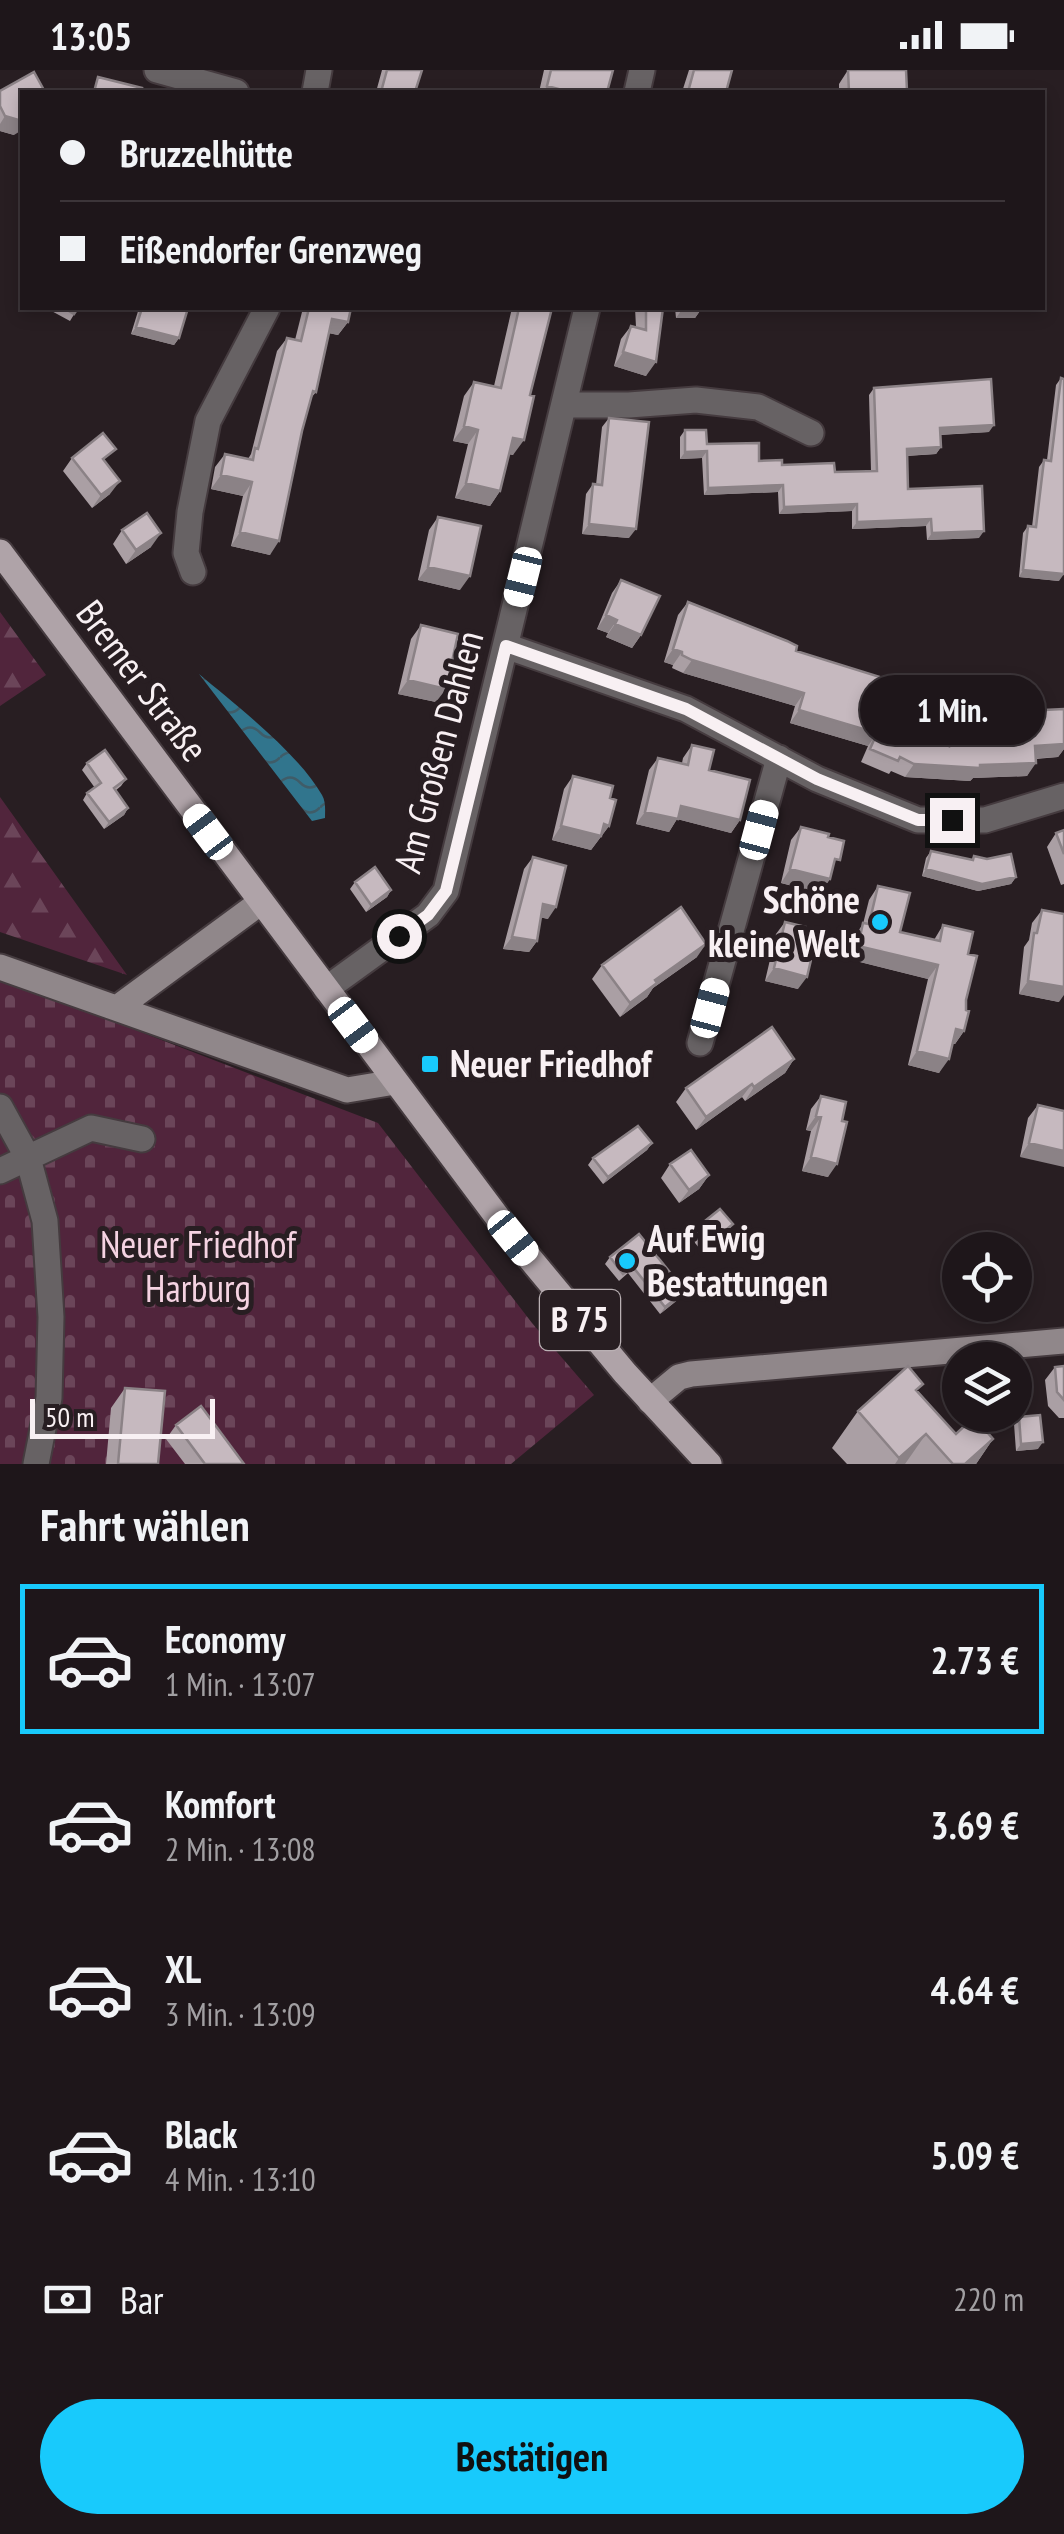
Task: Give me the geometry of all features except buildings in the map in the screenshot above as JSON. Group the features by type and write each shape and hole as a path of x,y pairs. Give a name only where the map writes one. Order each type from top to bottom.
{"main road":[{"name":"Bremer Straße","path":"0,552 513,1238 650,1401 709,1464"}],"street":[{"path":"157,70 229,90"},
{"path":"193,572 186,553 188,526 208,421 266,310"},
{"name":"Am Großen Dahlen","path":"326,989 428,915 446,891 587,310"},
{"path":"565,405 696,400 758,407 810,433"},
{"path":"506,646 686,709 817,779 918,820 985,820 1064,796"},
{"path":"700,1044 778,758"},
{"path":"117,1008 260,902"},
{"path":"0,967 347,1090 396,1082"},
{"path":"0,1107 28,1158 45,1222 51,1318 49,1398 36,1464"},
{"path":"0,1170 91,1128 142,1139"},
{"path":"650,1401 678,1377 691,1374 1064,1341"}],"green space":[{"path":"0,612 46,675 0,706"},
{"path":"0,797 127,975 0,932"},
{"name":"Neuer Friedhof Harburg","path":"0,978 378,1123 532,1323 594,1395 511,1464 0,1464"}],"water":[{"path":"199,674 298,763 322,795 325,818 312,821"}],"place":[{"name":"Schöne kleine Welt","path":"880,922"},
{"name":"Neuer Friedhof","path":"430,1064"},
{"name":"Auf Ewig Bestattungen","path":"627,1261"}],"route":[{"path":"399,936 428,915 446,891 506,646 686,709 817,779 918,820 952,820"}]}
